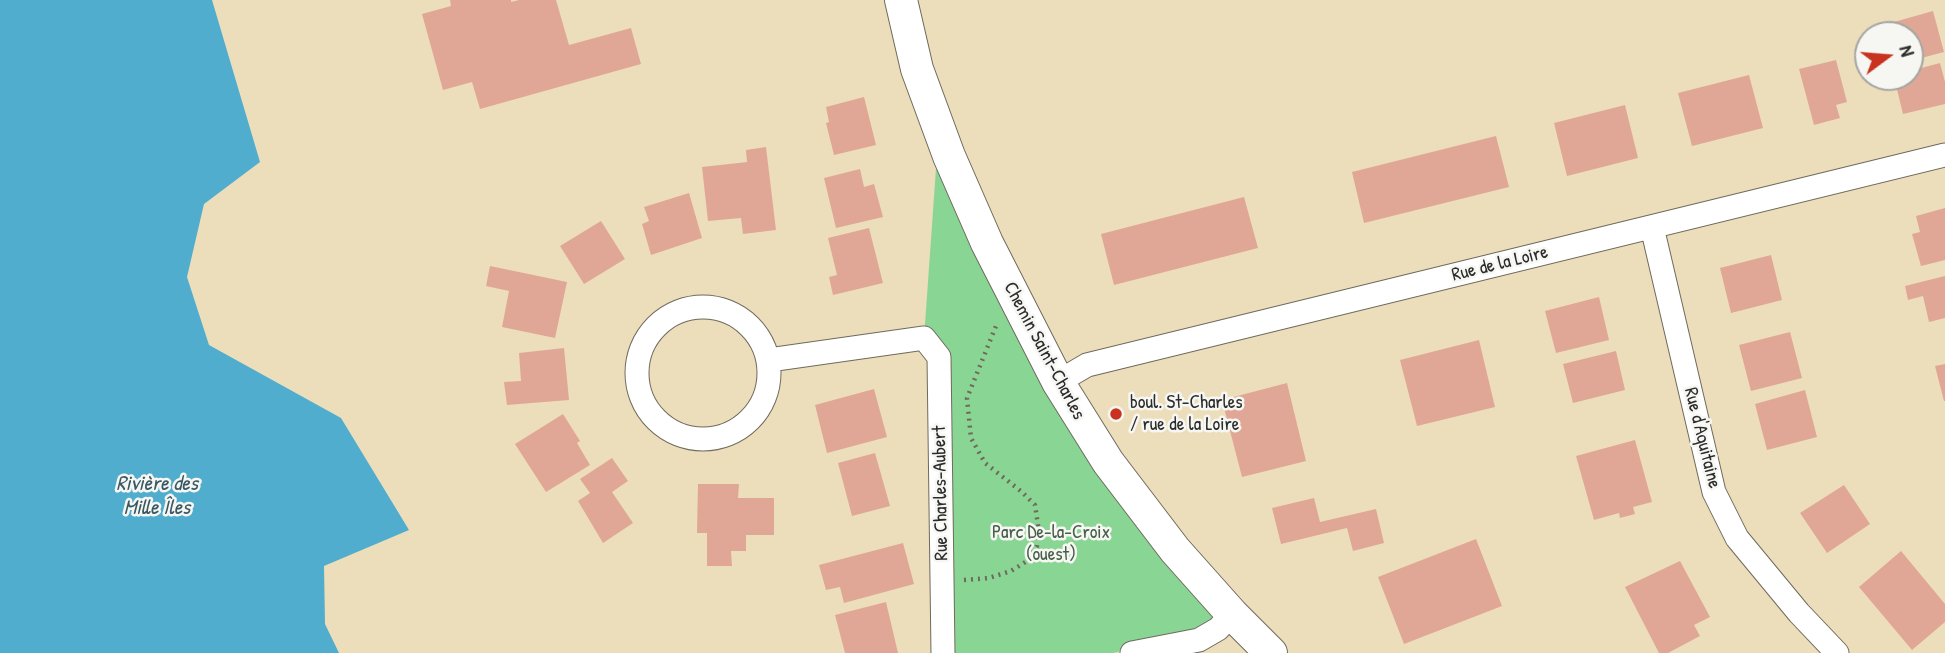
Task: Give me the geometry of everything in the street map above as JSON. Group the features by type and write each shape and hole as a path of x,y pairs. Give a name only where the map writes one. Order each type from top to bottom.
{"main road":[{"name":"Chemin Saint-Charles","path":"901,0 917,69 932,113 1007,285 1058,382 1130,492 1175,550 1271,653"}],"street":[{"name":"Rue de la Loire","path":"1058,382 1087,365 1945,155"},
{"name":"Rue d'Aquitaine","path":"1651,227 1713,492 1737,538 1799,613 1837,653"},
{"path":"692,307 726,310 746,321 761,339 769,360 769,381 764,401 752,418 735,431 716,438 695,439 675,433 658,421 645,405 638,383 638,360 646,338 661,321 681,309 692,307"},
{"name":"Rue Charles-Aubert","path":"769,360 924,338 939,358 943,653"},
{"path":"1132,653 1199,640 1232,614"}],"path":[{"path":"942,581 989,578 1011,571 1027,561 1037,546 1039,532 1035,505 985,463 971,438 967,398 994,333 1007,285"}],"green space":[{"name":"Parc De-la-Croix (ouest)","path":"940,112 1069,381 1160,508 1243,607 1185,637 1113,653 943,653 939,358 924,338"}],"water":[{"name":"Rivière des Mille Îles","path":"0,0 212,0 260,162 204,204 187,277 209,345 341,418 409,530 324,566 325,624 339,653 0,653"}],"building":[{"path":"450,0 556,0 569,45 631,28 641,64 480,109 472,82 443,90 422,14 451,6"},
{"path":"1933,11 1944,52 1924,57 1924,21 1898,21"},
{"path":"1836,60 1847,102 1836,105 1840,118 1814,125 1799,69"},
{"path":"1940,63 1945,82 1945,104 1903,114 1897,91 1924,91 1924,67"},
{"path":"1749,75 1763,128 1692,146 1678,93"},
{"path":"864,97 876,145 834,155 826,123 829,122 826,107"},
{"path":"1625,105 1638,158 1567,176 1554,123"},
{"path":"1496,136 1509,187 1364,223 1352,172"},
{"path":"766,147 776,230 743,234 741,218 708,221 702,167 747,162 746,150"},
{"path":"860,169 864,187 874,184 883,217 836,228 824,178"},
{"path":"689,193 702,238 651,255 642,224 649,221 644,207"},
{"path":"1244,197 1258,248 1114,285 1101,234"},
{"path":"1945,208 1945,260 1921,266 1912,234 1920,232 1916,216"},
{"path":"601,221 625,259 584,284 560,246"},
{"path":"869,228 883,283 833,295 829,277 837,275 828,238"},
{"path":"1771,255 1782,300 1731,313 1720,268"},
{"path":"490,266 567,282 555,338 502,327 509,291 486,286"},
{"path":"1945,276 1945,318 1929,322 1923,296 1908,300 1905,286"},
{"path":"1599,297 1609,340 1556,353 1545,311"},
{"path":"1790,332 1802,378 1751,391 1739,345"},
{"path":"1479,340 1495,407 1417,426 1400,360"},
{"path":"564,348 569,400 507,405 504,382 521,381 519,353"},
{"path":"1616,351 1625,390 1573,403 1563,364"},
{"path":"1945,364 1945,401 1944,401 1935,366"},
{"path":"1287,383 1306,461 1242,477 1222,400"},
{"path":"874,389 887,437 827,453 815,405"},
{"path":"1805,390 1817,437 1767,450 1755,404"},
{"path":"563,414 580,441 577,443 590,465 546,492 515,444"},
{"path":"1635,440 1652,502 1633,507 1635,514 1620,518 1619,513 1594,520 1576,456"},
{"path":"875,453 890,506 852,516 838,463"},
{"path":"612,458 628,481 612,492 633,523 603,543 578,501 590,493 580,479"},
{"path":"698,484 739,484 738,498 774,498 774,535 746,535 746,551 731,551 732,566 707,566 707,533 697,533"},
{"path":"1844,485 1870,524 1827,553 1800,513"},
{"path":"1314,498 1320,522 1376,509 1384,543 1353,551 1347,528 1281,544 1272,508"},
{"path":"1476,539 1502,606 1404,644 1378,577"},
{"path":"903,543 914,584 844,603 840,587 826,590 819,565"},
{"path":"1901,551 1945,604 1945,622 1912,650 1859,587"},
{"path":"1680,561 1710,617 1694,625 1700,636 1668,653 1659,653 1625,587"},
{"path":"886,602 898,653 845,653 835,615"}],"place":[{"name":"boul. St-Charles / rue de la Loire","path":"1116,414"}]}
